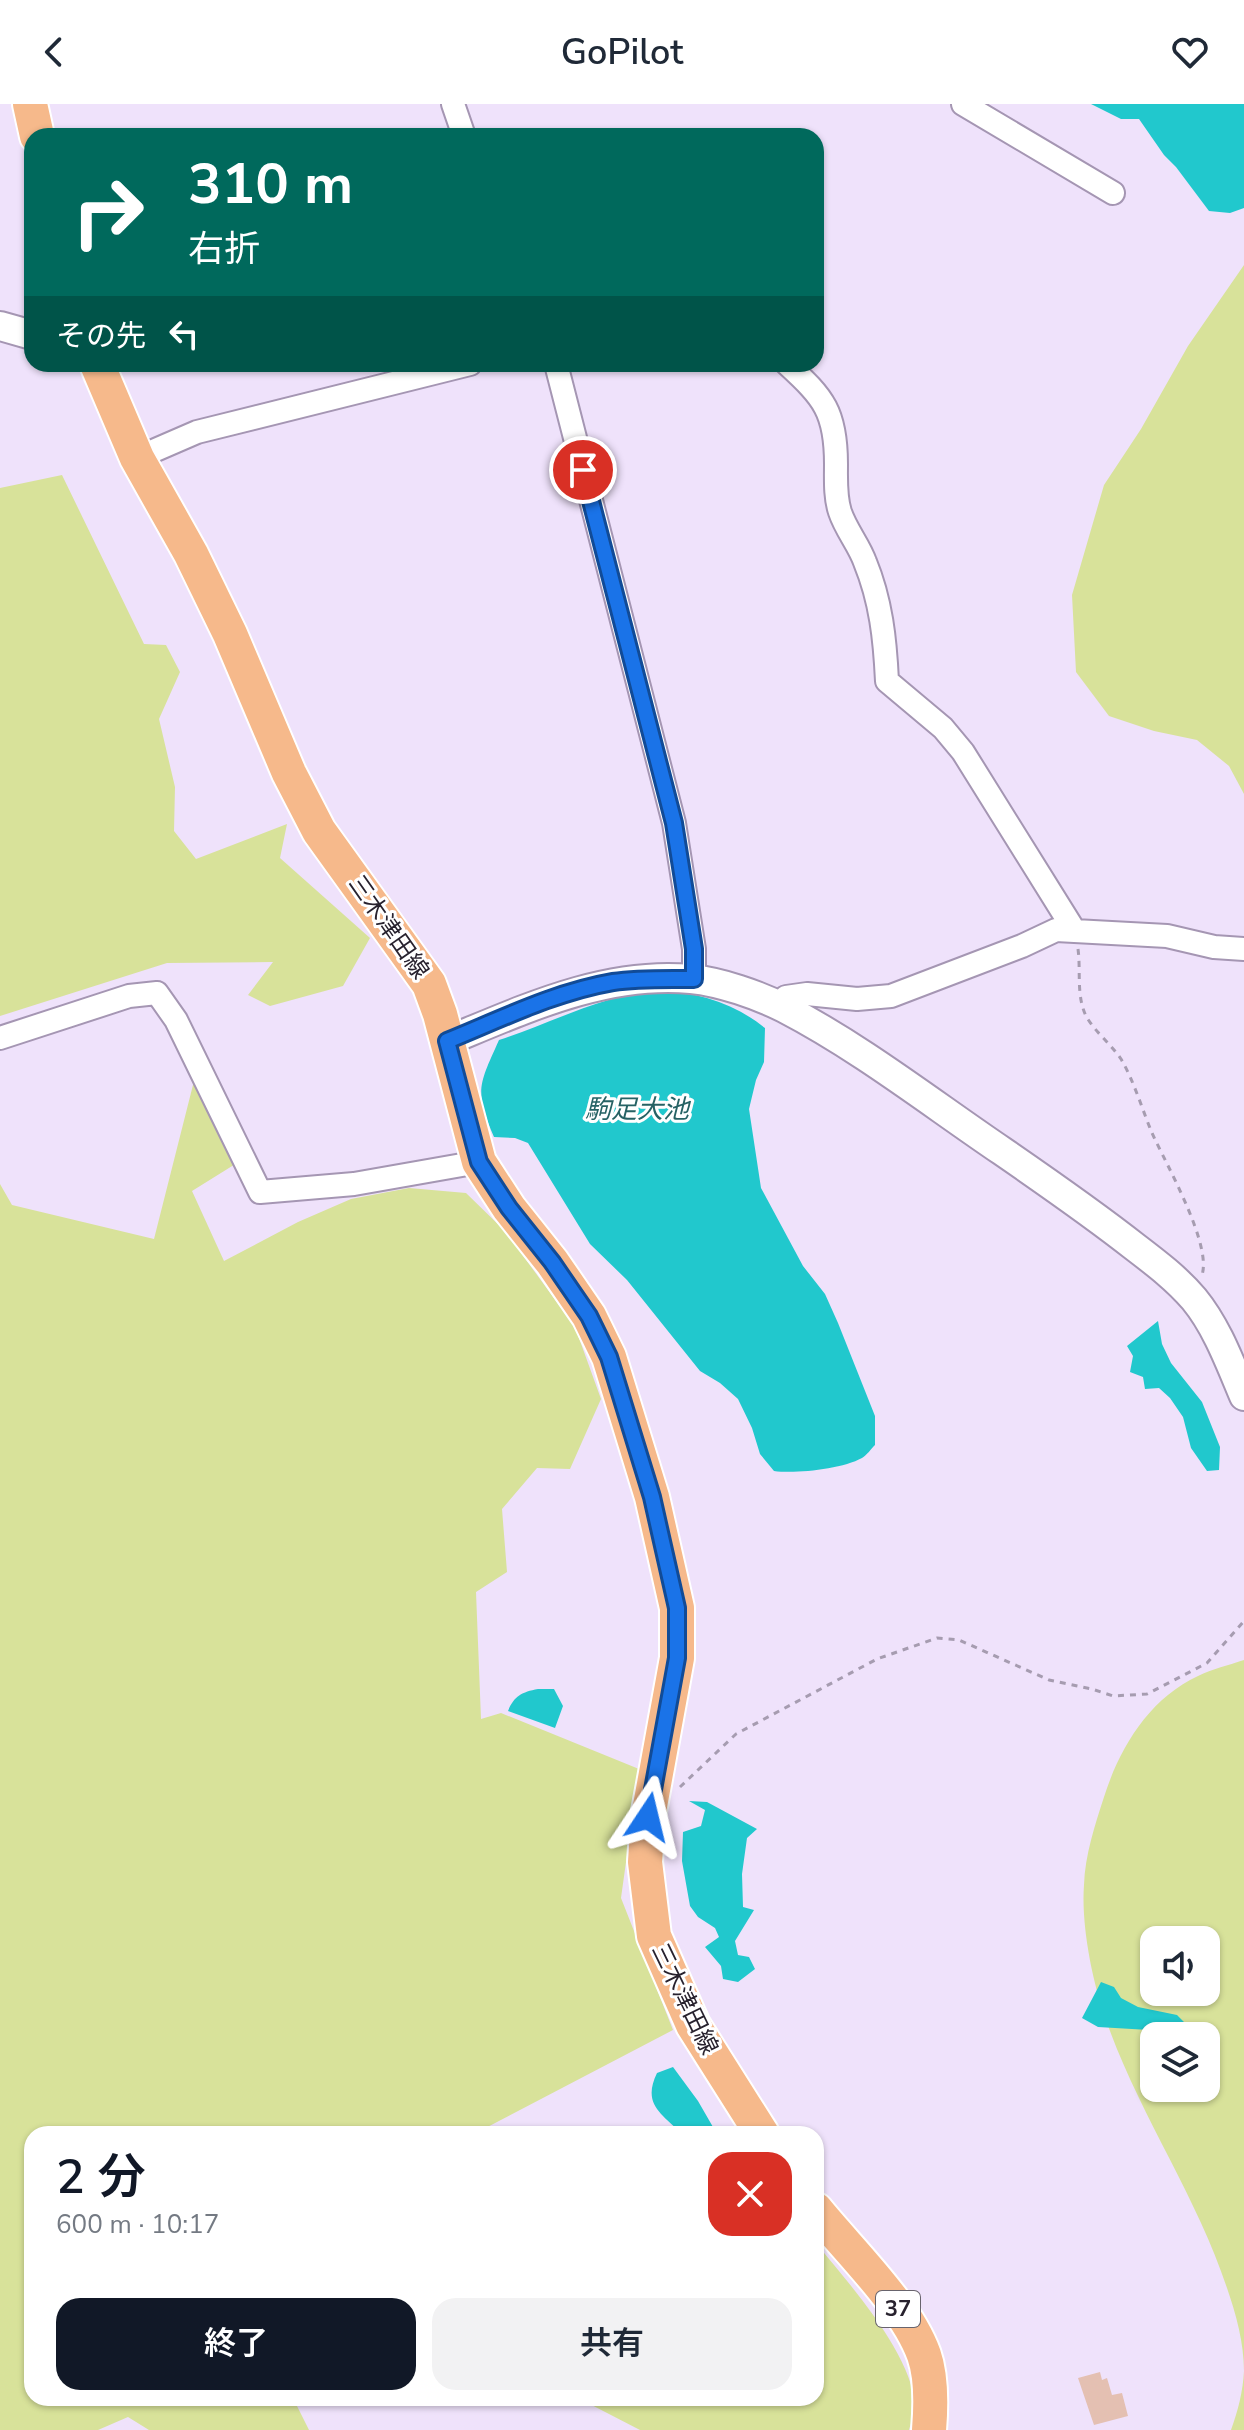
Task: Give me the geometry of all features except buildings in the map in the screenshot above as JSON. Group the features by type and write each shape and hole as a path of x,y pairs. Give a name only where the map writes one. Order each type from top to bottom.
{"main road":[{"path":"30,104 35,128"},
{"name":"三木津田線","path":"100,372 137,458 211,594 289,773 313,819 429,984 479,1162 589,1316 609,1357 652,1497 677,1608 677,1658 653,1788 645,1862 654,1936 693,2025 757,2126"},
{"name":"37","path":"824,2220 913,2332 925,2357 931,2405 929,2430"}],"street":[{"path":"453,104 461,128"},
{"path":"963,104 1113,193"},
{"path":"0,326 24,333"},
{"path":"137,458 197,432 438,372"},
{"path":"558,372 674,823 694,949 694,979"},
{"path":"796,372 816,391 831,416 836,440 836,487 840,513 875,587 884,630 887,681 943,728 963,752 1074,930"},
{"path":"782,1007 786,997 807,994 857,999 891,996 1056,930 1167,936 1214,947 1244,949"},
{"path":"447,1041 553,998 612,982 651,978 694,979 782,1007 847,1045 1099,1218 1168,1272 1195,1300 1223,1346 1244,1396"},
{"path":"0,1038 129,996 157,993 176,1020 260,1192 354,1184 479,1162"}],"path":[{"path":"1074,930 1079,954 1080,996 1087,1016 1121,1060 1189,1212 1203,1254 1205,1268 1195,1300"},
{"path":"653,1788 678,1789 736,1734 877,1659 937,1638 959,1640 1049,1680 1113,1696 1147,1694 1207,1663 1244,1621"}],"shaded area":[{"path":"1244,265 1244,794 1229,766 1197,740 1154,731 1109,716 1076,672 1072,595 1104,485 1141,429 1188,346"},
{"path":"62,475 144,644 166,645 180,672 159,719 175,787 174,831 196,859 287,824 280,858 370,938 343,986 270,1006 248,995 273,962 167,963 0,1016 0,488"},
{"path":"194,1081 237,1163 192,1191 224,1261 298,1222 351,1199 409,1188 466,1193 505,1231 575,1327 601,1399 570,1469 537,1468 502,1509 507,1572 476,1592 481,1719 501,1713 639,1769 621,1898 673,2030 489,2126 24,2126 24,2406 297,2406 309,2430 149,2430 128,2417 98,2430 0,2430 0,1184 12,1205 154,1239"},
{"path":"1244,1660 1244,2371 1236,2318 1214,2253 1141,2102 1220,2102 1220,2022 1140,2022 1140,2100 1105,2017 1088,1952 1084,1917 1086,1863 1094,1829 1119,1760 1151,1711 1181,1686 1203,1674"},
{"path":"824,2253 891,2342 911,2385 915,2406 909,2430 640,2430 594,2406 824,2406"},
{"path":"1244,2371 1244,2430 1231,2430 1240,2401"}],"water":[{"path":"1091,104 1244,104 1244,208 1230,213 1209,211 1139,119 1121,119"},
{"name":"駒足大池","path":"660,990 716,1001 741,1012 765,1028 764,1062 749,1109 761,1188 803,1266 825,1294 875,1416 875,1445 864,1457 853,1462 819,1470 774,1471 760,1454 738,1399 700,1371 627,1280 590,1244 528,1143 515,1138 494,1137 484,1108 482,1088 499,1040 598,1003"},
{"path":"1158,1321 1162,1344 1171,1363 1202,1402 1220,1447 1219,1470 1207,1471 1191,1448 1183,1417 1170,1398 1159,1388 1145,1389 1143,1377 1130,1372 1133,1356 1127,1346"},
{"path":"538,1689 554,1689 563,1706 555,1728 508,1711 519,1696"},
{"path":"689,1801 707,1802 757,1829 747,1838 742,1874 743,1907 754,1910 735,1941 738,1955 749,1957 755,1969 738,1982 723,1979 721,1966 705,1947 719,1937 715,1928 698,1917 690,1906 682,1861 683,1832 701,1826 705,1810"},
{"path":"1101,1982 1114,1987 1121,1998 1138,2007 1177,2015 1184,2022 1140,2022 1140,2029 1098,2027 1082,2018"},
{"path":"673,2067 712,2126 674,2126 661,2114 652,2093 657,2073"}],"route":[{"path":"583,470 674,823 694,949 694,979 651,978 612,982 553,998 447,1041 479,1162 589,1316 609,1357 665,1545 677,1608 677,1658 648,1817"}]}
